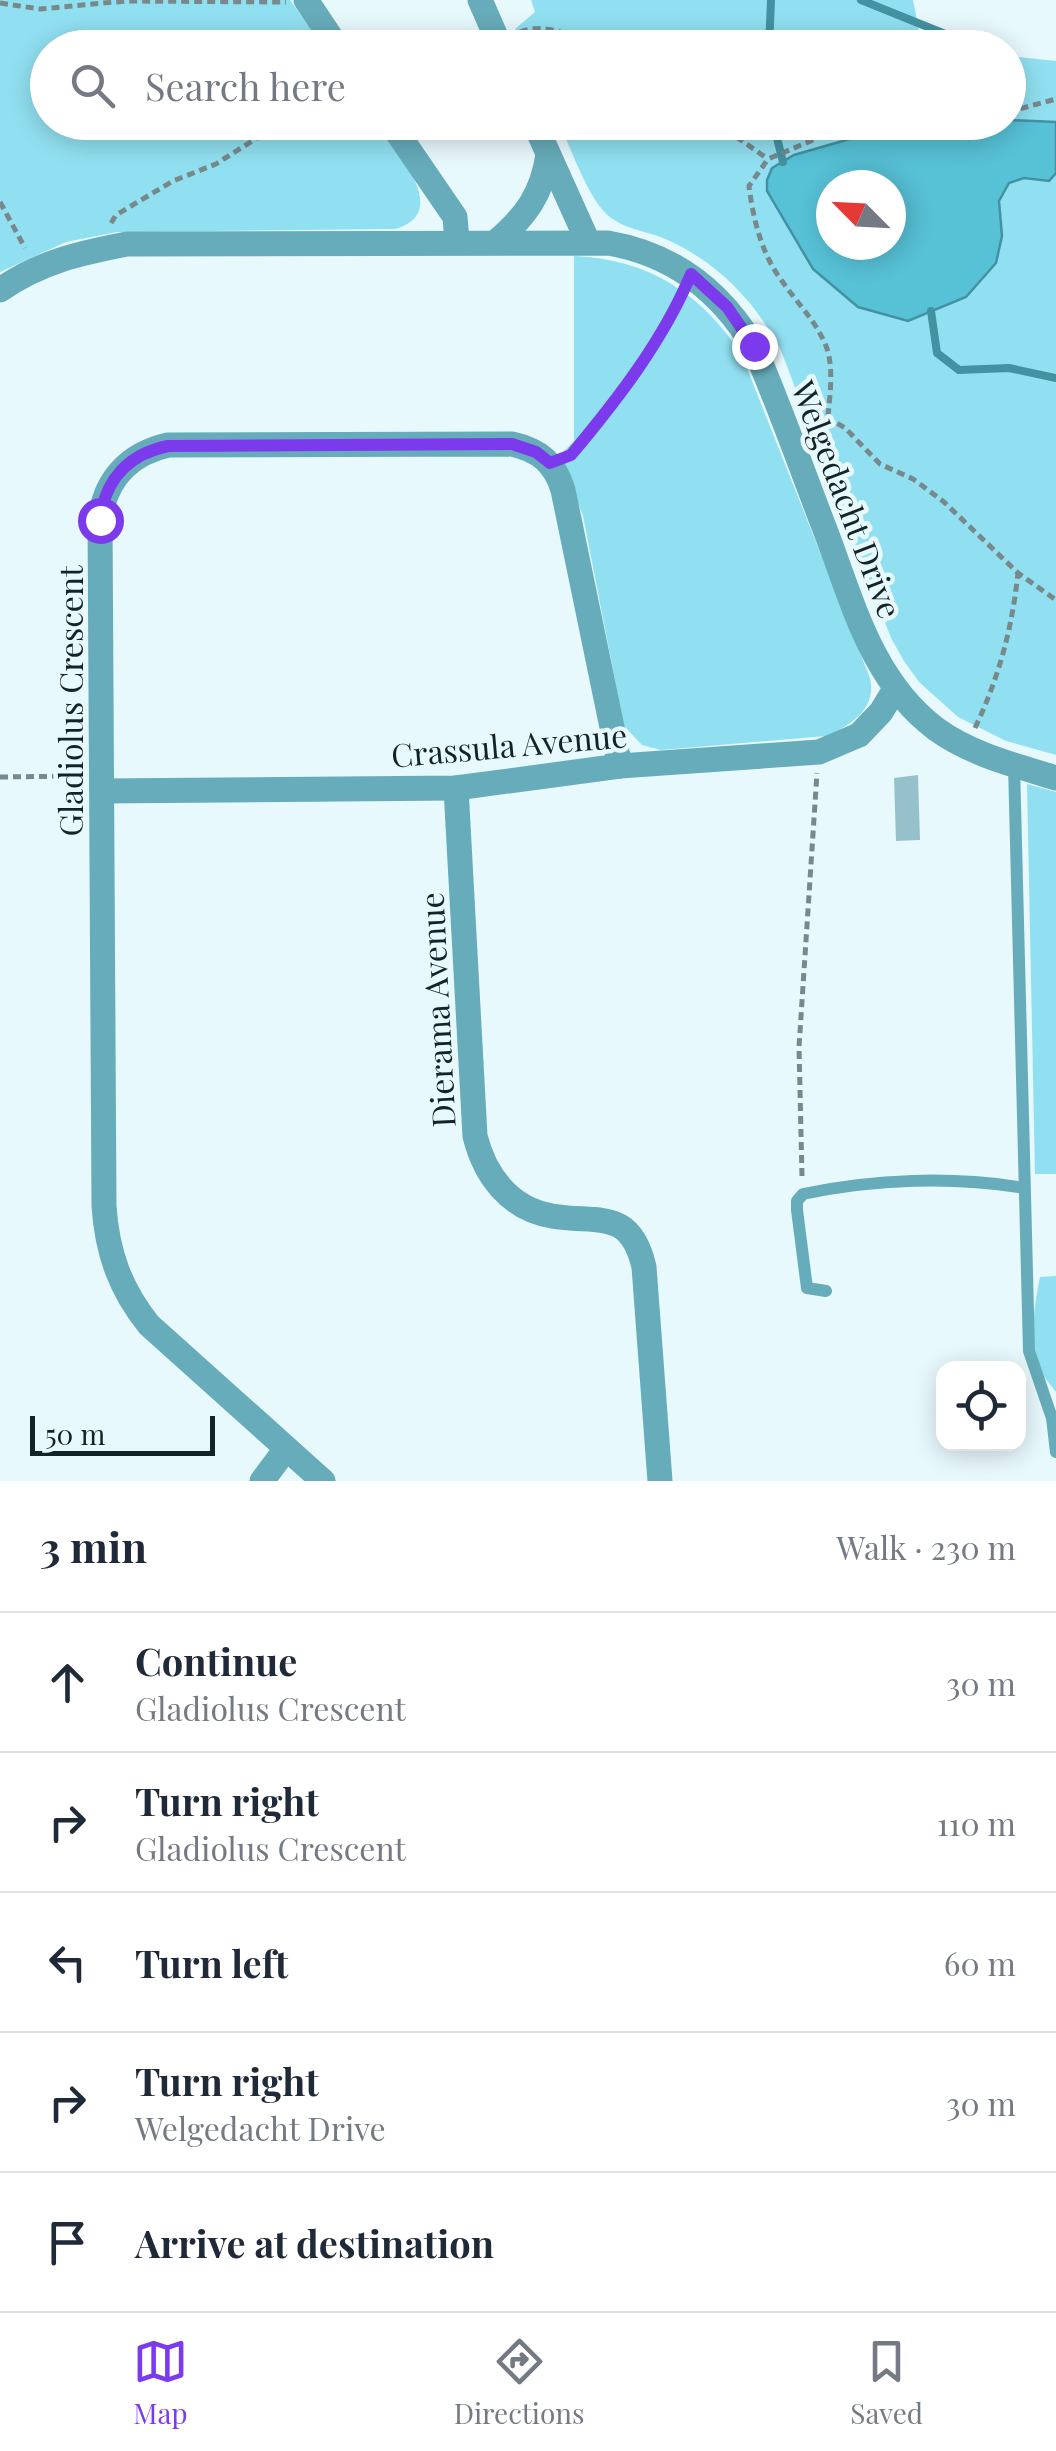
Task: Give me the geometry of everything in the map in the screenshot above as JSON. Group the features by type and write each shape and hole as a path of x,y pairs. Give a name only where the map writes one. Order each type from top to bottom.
{"street":[{"path":"306,0 326,30"},
{"path":"480,0 500,30"},
{"path":"402,140 455,217 456,241"},
{"path":"542,140 588,242"},
{"path":"497,241 527,212 540,190 548,155"},
{"name":"Welgedacht Drive","path":"0,290 68,255 127,244 588,242 628,246 671,262 710,289 741,326 769,382 865,636 896,689 938,730 966,746 1056,778"},
{"name":"Gladiolus Crescent","path":"323,1481 149,1325 128,1296 110,1252 104,1206 100,520 108,489 116,476 139,455 168,446 512,444 536,452 550,463"},
{"path":"550,463 563,490 620,766"},
{"name":"Crassula Avenue","path":"102,783 456,788 620,766 819,752 859,735 896,689"},
{"name":"Dierama Avenue","path":"456,788 479,1153 496,1183 522,1205 554,1217 605,1220 618,1225 636,1244 644,1267 660,1481"},
{"path":"262,1481 286,1449"}],"lane":[{"path":"1014,765 1029,1351 1052,1418 1056,1452"},
{"path":"826,1291 807,1288 797,1210 797,1201 803,1194 938,1179 1024,1188"}],"path":[{"path":"0,3 40,9 126,1 292,0"},
{"path":"1026,108 1056,99"},
{"path":"104,232 116,215 174,181 216,164 254,140"},
{"path":"741,140 768,159"},
{"path":"815,140 768,159 750,186 764,250 828,349 828,416"},
{"path":"0,202 37,268"},
{"path":"550,463 571,455 601,419 655,344 691,274"},
{"path":"769,382 828,416 880,464 913,479 944,502 1018,573 1056,600"},
{"path":"966,746 1000,668 1013,621 1018,573"},
{"path":"803,1194 799,1047 819,752"},
{"path":"0,777 102,783"}],"shaded area":[{"path":"0,0 290,0 311,30 30,30 30,140 388,140 405,163 420,195 419,209 412,221 395,229 117,232 66,242 0,272"},
{"path":"531,0 913,0 919,30 516,30 535,12"},
{"path":"1026,58 1056,61 1056,755 1006,741 958,717 919,682 891,638 780,348 770,331 734,286 704,261 670,241 617,222 588,188 567,140 1026,140"},
{"path":"1026,121 1056,122 1056,173 1049,181 1024,178 1009,183 999,201 1002,236 996,263 966,297 908,321 858,307 813,269 767,191 772,168 794,155 846,140 1026,140"},
{"path":"574,256 626,264 671,284 710,314 742,356 870,678 866,707 844,727 826,736 661,750 642,745 624,726 583,516 560,455 574,441"},
{"path":"1027,784 1056,792 1056,1174 1035,1174"},
{"path":"1056,1276 1056,1392 1037,1363 1033,1328 1040,1277"}],"building":[{"path":"918,775 920,840 896,841 894,778"}],"waterway":[{"path":"770,30 771,0"},
{"path":"861,0 935,30"},
{"path":"778,140 783,162"},
{"path":"931,311 937,353 959,370 1009,368 1056,378"}],"route":[{"path":"100,520 108,489 127,464 139,455 168,446 512,444 536,452 550,463 571,455 655,344 691,274 727,307 754,346"}]}
